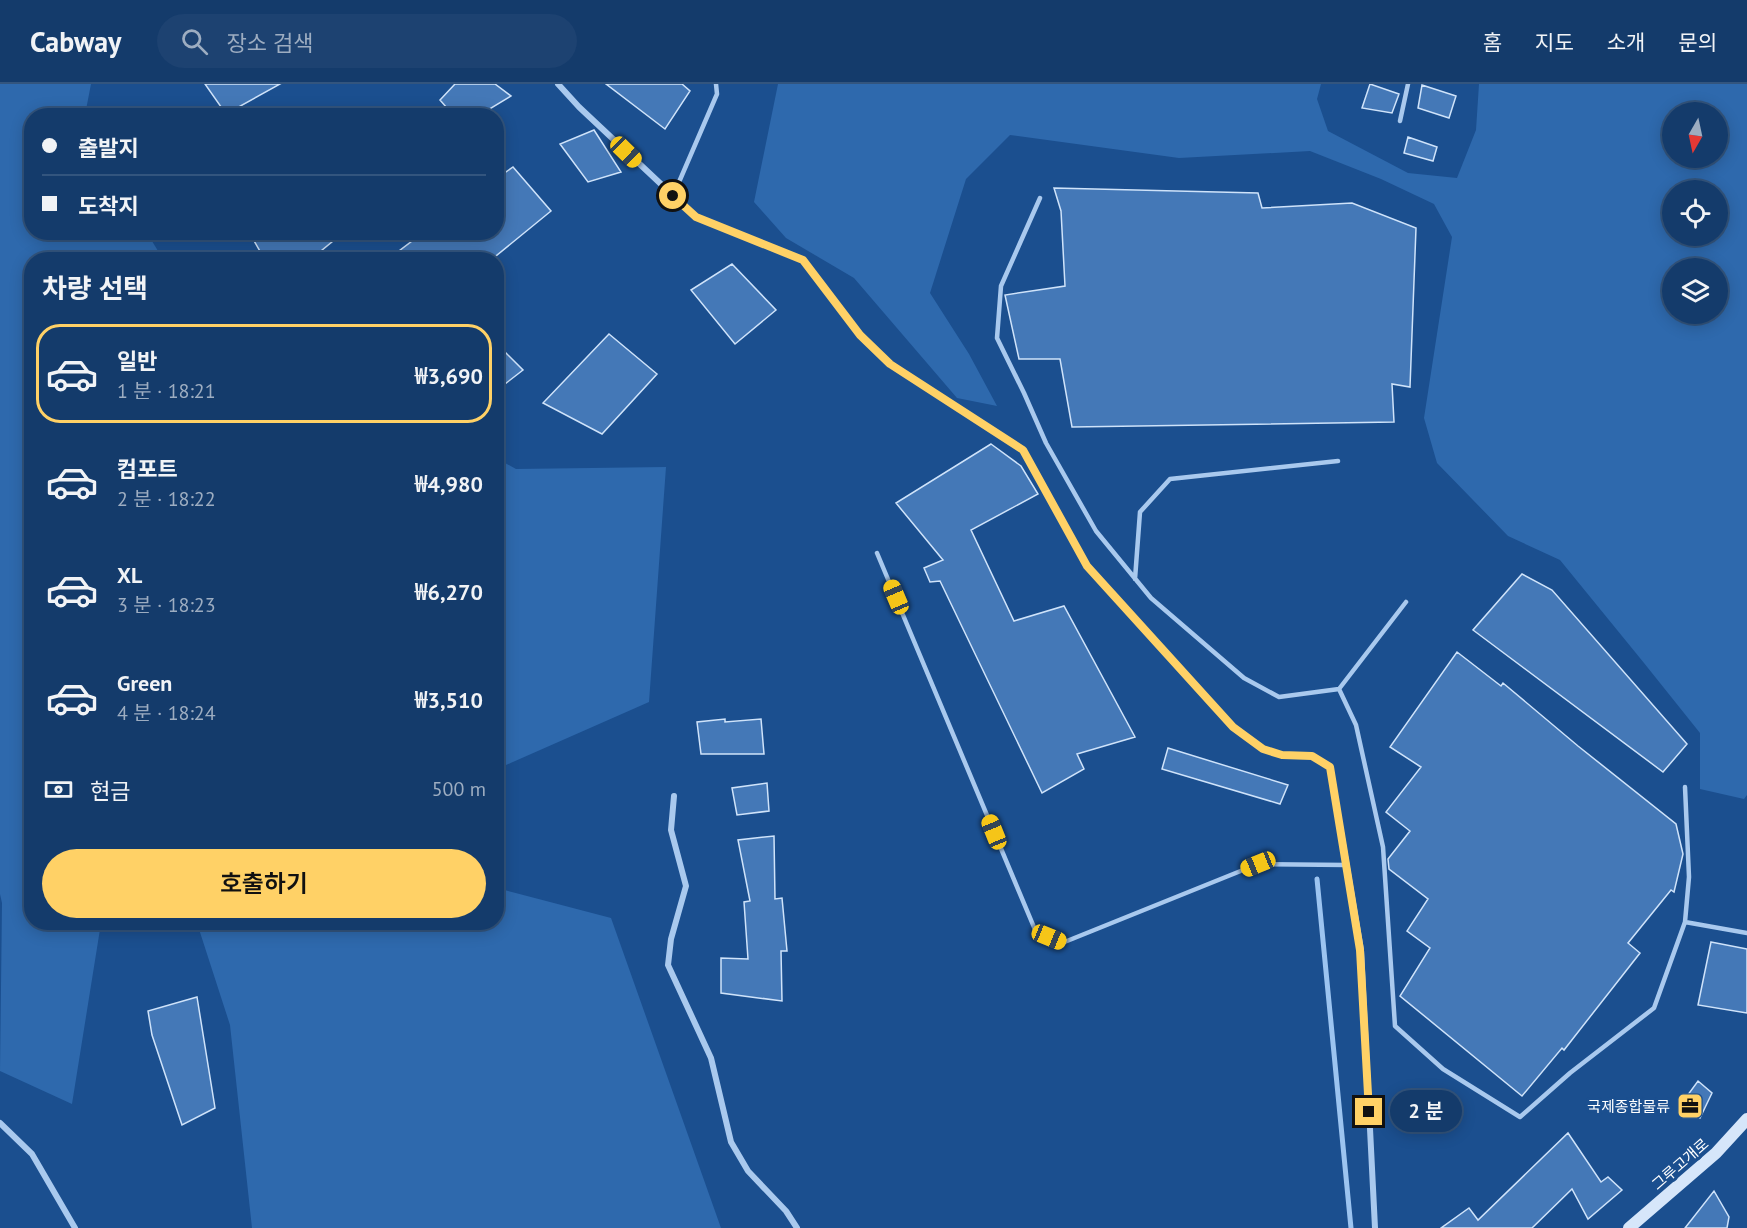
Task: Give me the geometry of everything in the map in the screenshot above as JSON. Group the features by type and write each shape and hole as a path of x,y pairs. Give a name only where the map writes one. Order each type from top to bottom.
{"street":[{"path":"558,84 696,217 803,260 860,335 890,364 1023,450 1087,566 1233,727 1263,749 1282,755 1312,756 1330,767 1360,950 1375,1228"},
{"path":"674,796 670,830 686,886 671,939 668,966 711,1058 731,1142 748,1171 786,1211 797,1228"},
{"name":"그루고개로","path":"1629,1228 1716,1153 1747,1119"},
{"path":"0,1123 32,1154 75,1228"}],"lane":[{"path":"673,196 717,94 716,84"},
{"path":"1400,121 1408,84"},
{"path":"1040,198 1001,286 997,338 1046,443 1096,531 1151,598 1244,678 1279,697 1339,688 1406,602"},
{"path":"1135,579 1140,512 1170,479 1338,461"},
{"path":"877,553 1036,932 1062,942 1258,864 1346,865"},
{"path":"1339,688 1356,725 1383,847 1395,1026 1443,1069 1520,1117 1570,1073 1654,1008 1685,922 1689,877 1684,787"},
{"path":"1685,922 1747,933"}],"shaded area":[{"path":"0,84 91,84 86,108 24,108 24,240 151,240 159,252 24,252 24,930 100,930 72,1104 0,1071 2,903 0,894"},
{"path":"778,84 1321,84 1317,99 1328,131 1408,173 1457,178 1476,130 1479,84 1747,84 1747,795 1744,799 1700,789 1700,733 1644,663 1560,560 1508,536 1437,463 1424,418 1452,237 1434,204 1381,179 1310,151 1179,158 1010,135 966,179 930,293 969,354 997,406 957,398 854,278 786,238 754,202"},
{"path":"504,462 516,469 666,467 649,702 504,766"},
{"path":"504,890 611,918 721,1228 252,1228 230,1025 199,930 504,930"}],"building":[{"path":"205,84 280,84 237,108 222,108"},
{"path":"455,84 495,84 511,96 491,108 447,108 440,100"},
{"path":"606,84 682,84 690,91 665,129"},
{"path":"1370,84 1399,94 1392,113 1362,108"},
{"path":"1422,85 1456,96 1449,118 1418,108"},
{"path":"594,130 621,172 588,182 560,144"},
{"path":"1408,137 1437,147 1433,161 1404,153"},
{"path":"513,167 551,211 501,252 398,252 413,240 504,240 504,173"},
{"path":"1054,188 1258,193 1262,208 1352,203 1416,228 1410,387 1392,384 1394,422 1072,427 1060,359 1019,359 1005,295 1065,286 1061,211"},
{"path":"254,240 334,240 322,252 260,252"},
{"path":"732,264 776,310 735,344 691,290"},
{"path":"609,334 657,374 602,434 543,403"},
{"path":"504,351 523,370 504,385"},
{"path":"991,444 1021,466 1038,494 971,530 1014,621 1064,606 1135,737 1077,754 1084,769 1042,793 940,581 930,582 924,568 943,560 896,503"},
{"path":"1522,574 1552,590 1687,744 1663,772 1473,630"},
{"path":"1457,652 1501,686 1503,683 1676,824 1683,854 1674,892 1671,890 1628,943 1640,953 1564,1050 1562,1048 1522,1096 1400,996 1430,948 1407,931 1428,899 1389,869 1388,859 1410,831 1386,812 1421,767 1390,747"},
{"path":"725,719 725,722 761,719 764,754 701,754 697,722"},
{"path":"1168,748 1288,785 1280,804 1162,769"},
{"path":"767,783 769,811 737,815 732,788"},
{"path":"774,836 775,899 782,898 787,951 781,951 782,1001 721,993 721,958 748,959 744,902 750,901 738,840"},
{"path":"1711,942 1747,949 1747,1013 1698,1005"},
{"path":"197,997 215,1108 182,1125 152,1035 148,1011"},
{"path":"1698,1081 1712,1093 1700,1118 1679,1107"},
{"path":"1568,1133 1601,1182 1608,1177 1622,1190 1588,1219 1572,1189 1532,1228 1441,1228 1469,1208 1478,1220"},
{"path":"1714,1191 1729,1217 1727,1228 1685,1228"}],"waterway":[{"path":"1317,879 1351,1228"}],"place":[{"name":"국제종합물류","path":"1690,1106"}],"route":[{"path":"673,196 696,217 803,260 860,335 890,364 1023,450 1087,566 1233,727 1263,749 1282,755 1312,756 1330,767 1360,950 1369,1112"}]}
